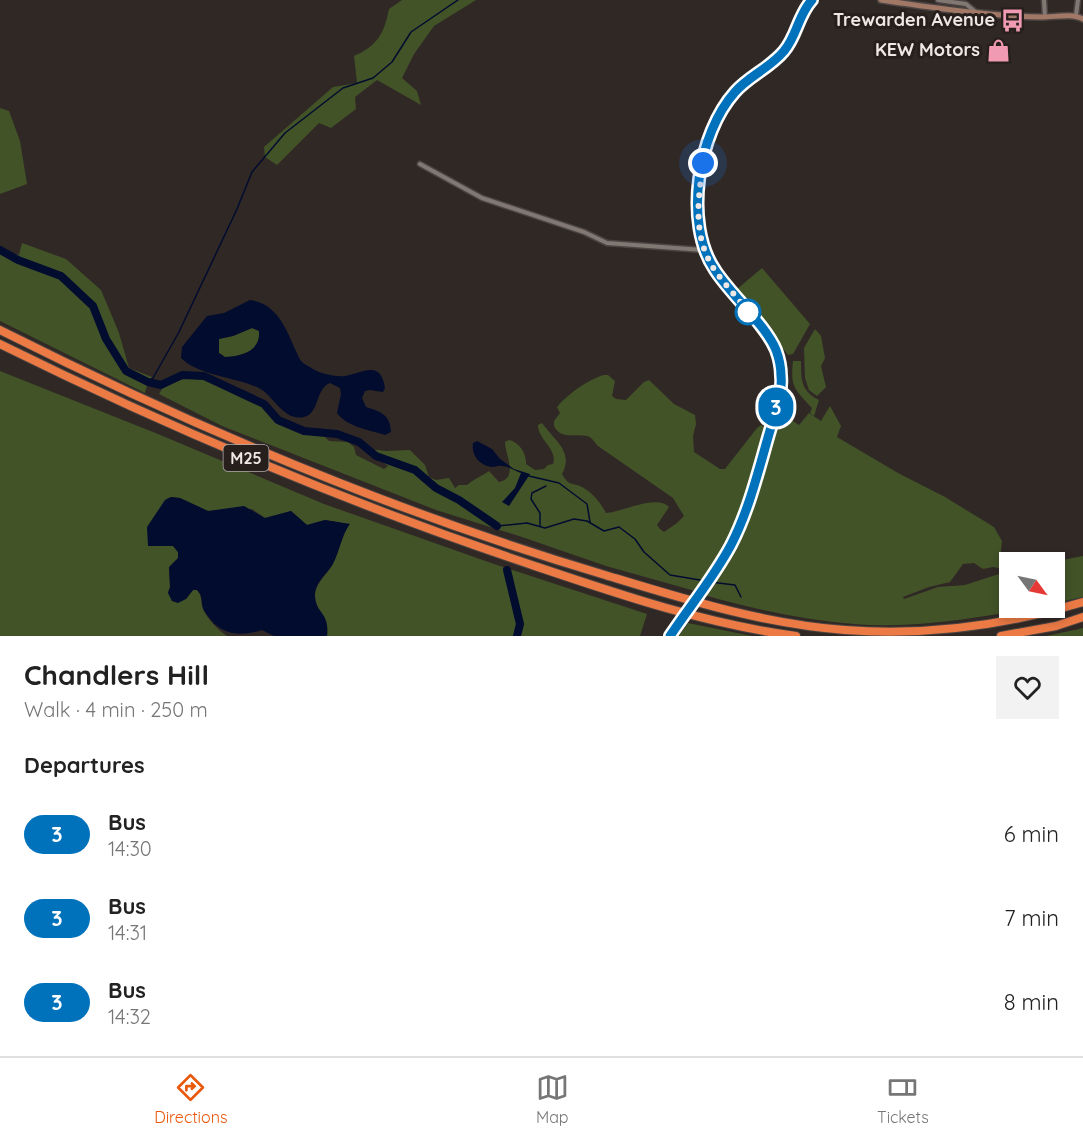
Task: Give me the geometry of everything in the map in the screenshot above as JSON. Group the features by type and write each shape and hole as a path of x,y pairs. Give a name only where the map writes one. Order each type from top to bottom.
{"highway":[{"name":"M25","path":"0,330 85,373 227,437 387,502 508,545 736,613 848,631 920,631 988,625 1083,603"},
{"name":"M25","path":"0,344 135,410 385,514 651,603 725,622 796,636"},
{"path":"1001,636 1056,626 1083,617"}],"main road":[{"path":"670,636 731,546 750,502 782,380 776,349 767,334 714,270 704,250 698,224 698,197 705,146 716,118 737,89 785,51 806,7 812,0"}],"street":[{"path":"882,0 978,14 1045,17 1076,15 1083,19"},
{"path":"938,0 966,4 978,14"},
{"path":"1044,0 1045,17"},
{"path":"1076,15 1078,0"},
{"path":"420,164 482,198 584,232 608,243 704,250"}],"green space":[{"path":"402,0 476,0 434,26 414,54 402,78 417,91 421,105 377,80 355,97 356,109 331,128 319,123 277,165 265,157 264,147 333,87 357,83 354,56 374,43 382,32 389,9"},
{"path":"0,108 9,111 20,141 27,184 0,194"},
{"path":"22,243 66,259 101,290 119,333 129,368 152,377 145,393 0,321 0,251 19,255"},
{"path":"762,268 810,324 793,354 788,355 736,290"},
{"path":"252,328 259,331 259,338 254,348 244,354 225,357 219,353 218,339"},
{"path":"815,329 821,336 825,358 821,366 826,387 817,396 809,390 805,378 804,348"},
{"path":"793,361 801,361 801,374 805,389 819,400 814,416 810,413 812,408 793,383"},
{"path":"0,371 324,504 494,564 647,614 640,636 327,636 326,626 315,596 319,583 333,563 349,524 325,520 307,525 291,511 265,518 252,509 208,511 180,498 171,497 165,500 173,546 178,552 178,558 169,568 168,593 186,599 193,590 197,590 207,617 227,636 0,636"},
{"path":"603,375 608,375 615,381 612,396 616,399 626,400 649,380 674,404 695,415 694,452 720,469 725,469 757,428 761,425 765,427 752,473 749,495 734,529 711,570 695,591 606,566 436,510 222,426 159,394 164,386 189,377 205,379 264,405 275,420 300,432 322,434 329,441 348,442 354,447 356,455 384,469 388,466 367,451 368,449 410,450 425,465 429,477 436,480 449,478 455,488 459,485 467,485 489,471 499,482 505,480 510,471 505,442 509,440 522,449 526,464 535,470 544,469 553,464 553,454 539,430 538,425 542,423 564,453 566,459 562,474 567,481 590,492 606,513 648,503 664,503 669,507 657,525 664,532 684,516 673,498 587,436 564,435 554,426 554,421 560,413 557,407 578,388"},
{"path":"830,406 841,426 837,437 994,527 1002,541 999,568 983,569 974,563 963,564 950,582 929,587 903,597 904,599 938,587 965,585 999,574 999,614 930,623 854,624 778,613 704,595 723,568 748,516 778,411 799,425 809,413 821,421"},
{"path":"1083,556 1083,597 1065,601 1065,559"},
{"path":"688,623 752,636 679,636"},
{"path":"1083,628 1083,636 1046,636 1079,629"}],"water":[{"path":"250,300 259,302 267,306 279,318 300,359 313,369 337,376 370,370 379,373 385,388 383,392 365,391 362,398 366,407 387,417 391,432 385,435 366,430 341,418 337,413 340,388 330,383 322,390 309,415 290,416 259,388 208,373 181,358 182,347 207,316 224,313","holes":["252,328 259,331 259,338 254,348 244,354 225,357 219,353 219,339"]},
{"path":"477,441 492,449 500,459 514,469 530,474 509,506 502,502 515,488 521,473 507,467 492,467 480,462 473,447 473,443"},
{"path":"171,497 180,498 208,511 244,506 265,518 291,511 307,525 325,520 350,524 333,564 315,592 316,603 327,622 327,636 274,636 262,630 241,634 228,632 211,620 204,610 197,590 193,590 186,599 178,603 172,601 168,593 169,567 178,558 178,552 173,546 148,546 147,527 165,500"}],"waterway":[{"path":"148,382 153,378 179,332 252,172 285,133 343,88 373,78 392,62 411,32 458,0"},
{"path":"0,250 18,260 61,276 93,306 106,339 126,371 148,382 161,385 182,375 204,376 264,404 278,420 304,431 337,434 359,442 376,456 415,470 436,488 459,500 497,526"},
{"path":"529,476 559,483 587,504 590,522"},
{"path":"540,526 540,513 531,499 532,493 546,486"},
{"path":"497,526 527,523 545,528 574,519 587,521 604,531 619,527 635,539 644,552 670,575 706,581"},
{"path":"507,570 520,624 517,636"},
{"path":"710,582 735,585 741,597"}],"bus line":[{"name":"3","path":"670,636 731,546 750,502 782,380 776,349 767,334 714,270 704,250 698,224 698,197 705,146 716,118 725,103 737,89 785,51 800,17 812,0"}],"place":[{"name":"Trewarden Avenue","path":"1013,20"},
{"name":"KEW Motors","path":"998,50"}],"route":[{"path":"703,163 698,197 698,224 704,250 714,270 748,312"}]}
